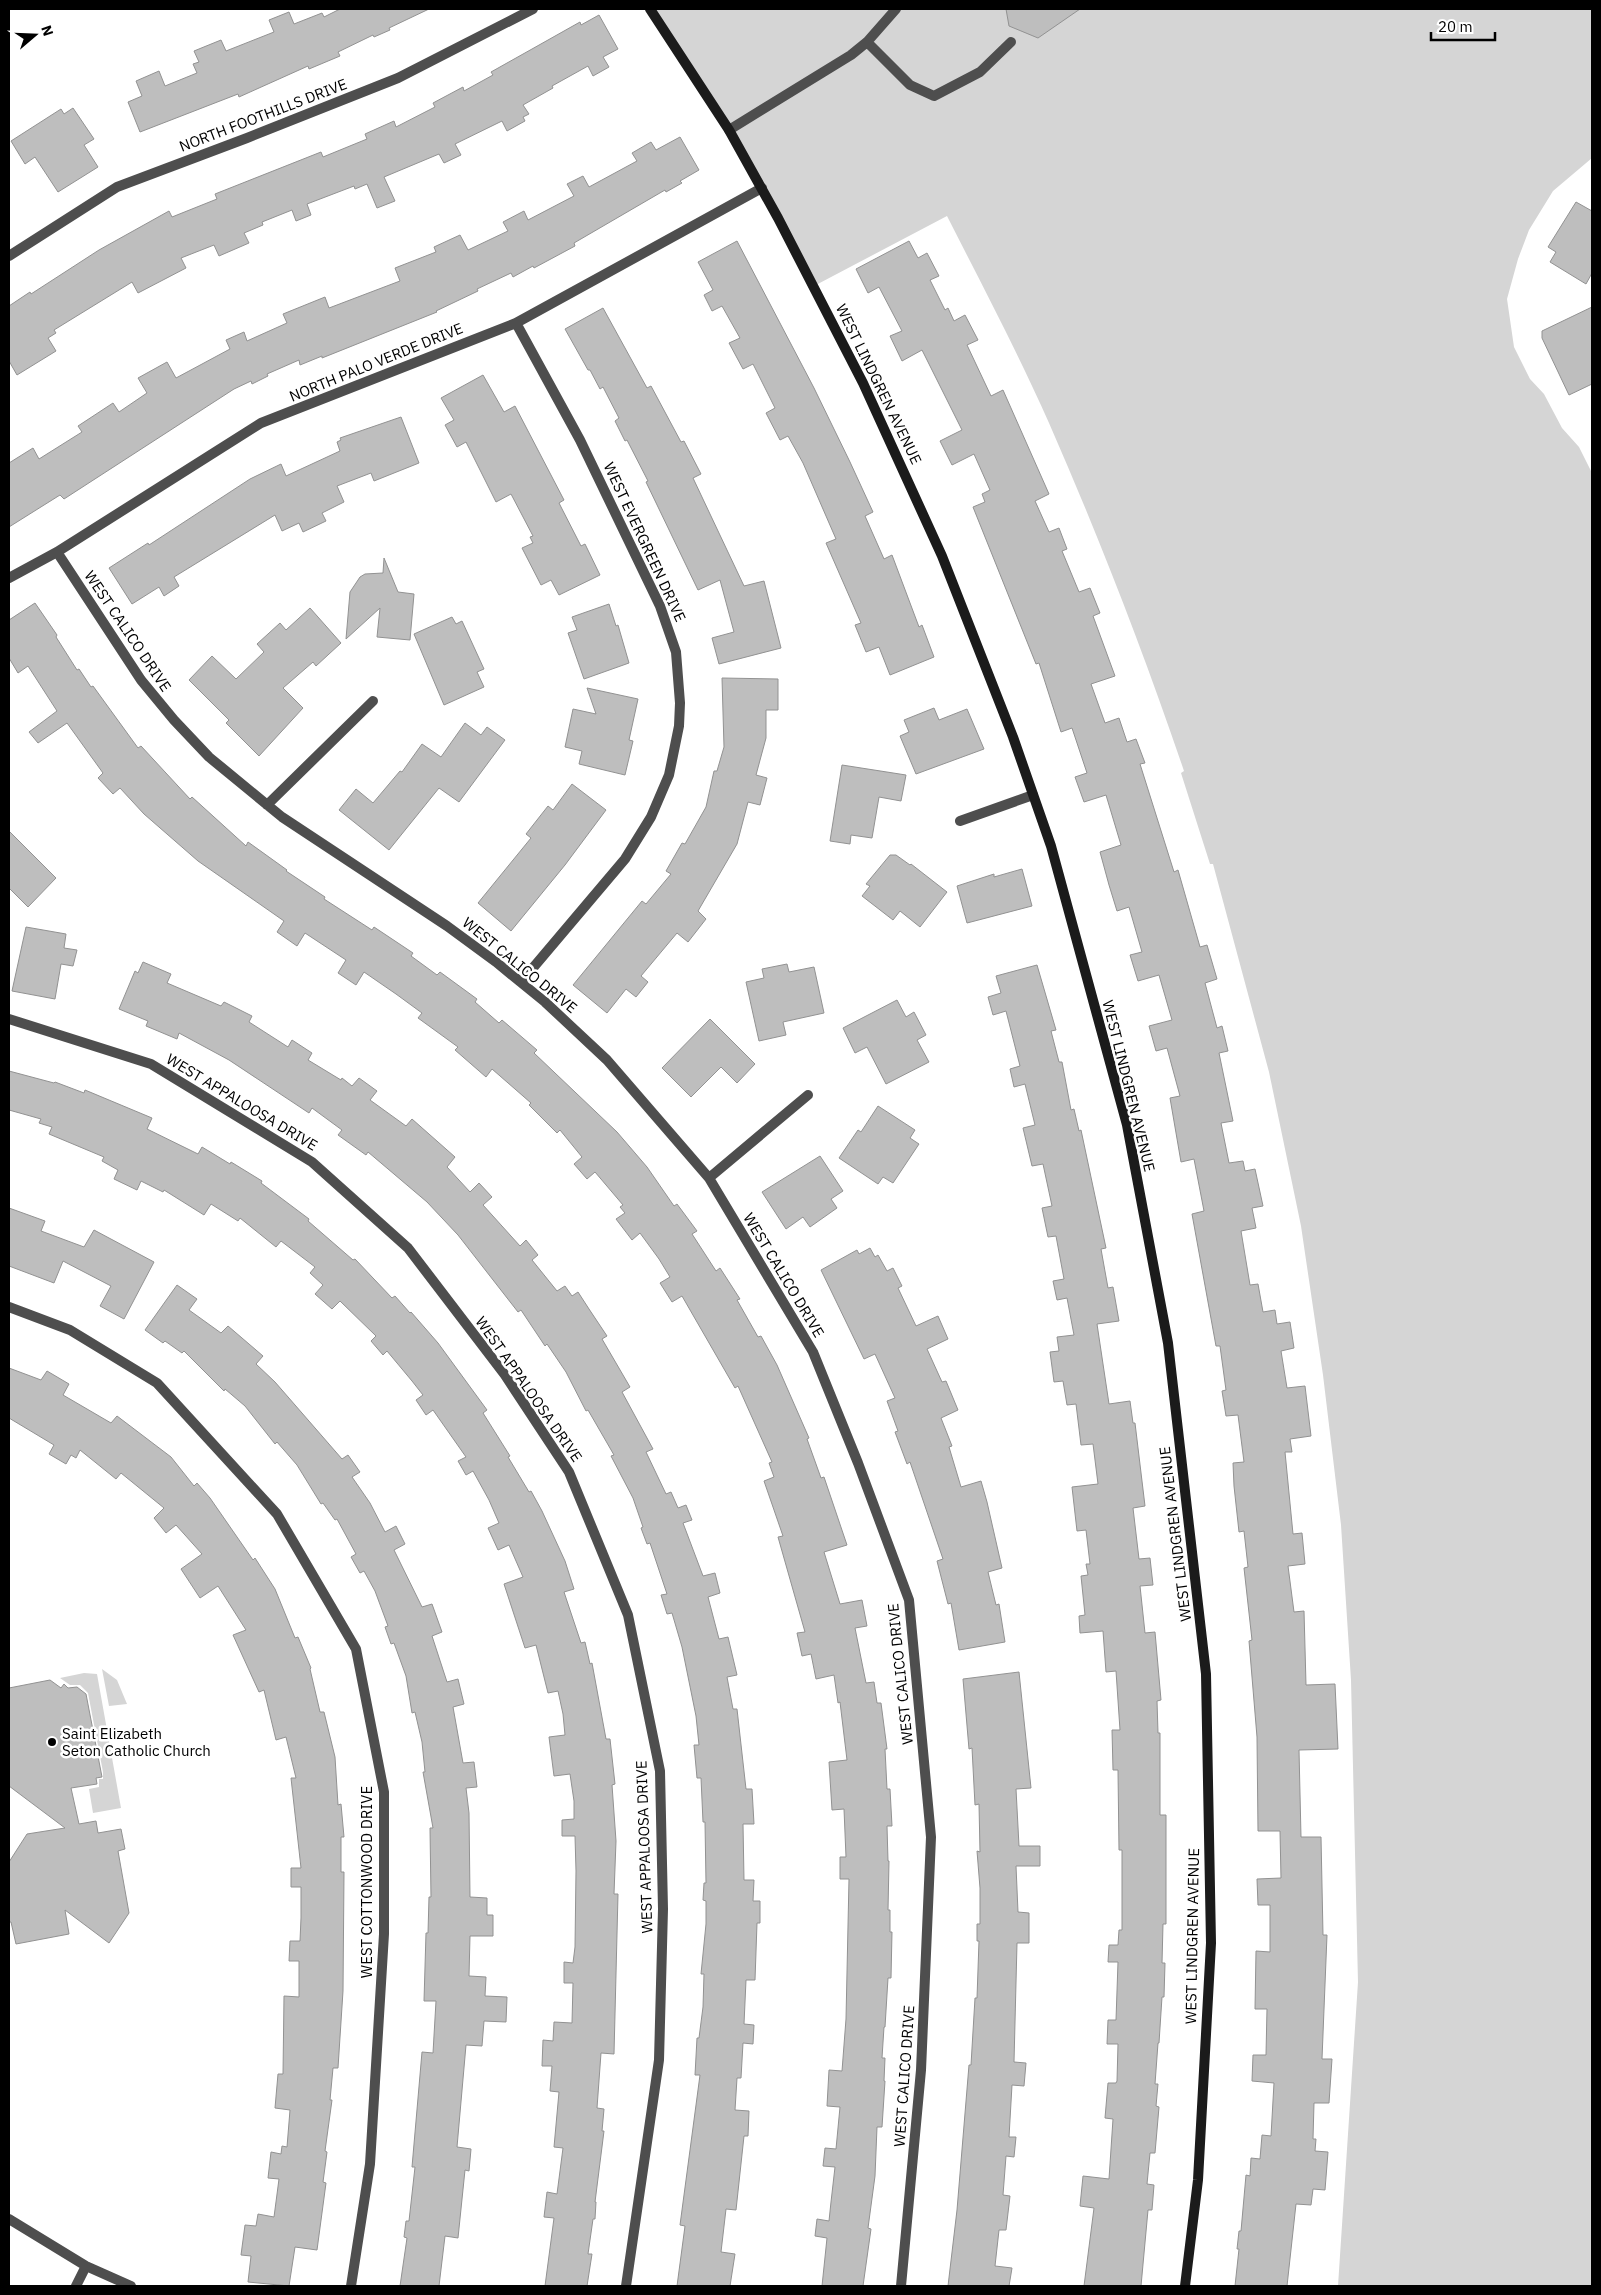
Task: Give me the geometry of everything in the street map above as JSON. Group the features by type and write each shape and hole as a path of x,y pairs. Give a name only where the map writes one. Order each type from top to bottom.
{"street":[{"name":"NORTH FOOTHILLS DRIVE","path":"9,255 117,187 398,78 533,9"},
{"name":"WEST LINDGREN AVENUE","path":"650,9 729,130 828,312 909,481 972,627 1051,846 1127,1125 1168,1343 1206,1674 1211,1943 1198,2180 1185,2286"},
{"path":"729,130 827,71 867,42 896,9"},
{"path":"867,42 910,85 934,96 980,72 1011,42"},
{"name":"NORTH PALO VERDE DRIVE","path":"9,578 57,552 261,423 516,323 762,188"},
{"name":"WEST EVERGREEN DRIVE","path":"516,323 580,440 660,606 676,652 680,703 678,735 669,775 651,817 624,859 521,982"},
{"name":"WEST CALICO DRIVE","path":"57,552 115,643 157,700 209,757 267,805 447,926 521,982 607,1060 709,1178 813,1352 910,1600 931,1837 921,2070 901,2286"},
{"path":"267,805 372,701"},
{"path":"960,821 1033,795"},
{"name":"WEST APPALOOSA DRIVE","path":"9,1019 151,1064 312,1162 408,1248 505,1375 569,1472 628,1615 660,1771 662,1909 659,2060 626,2286"},
{"path":"709,1178 808,1095"},
{"name":"WEST COTTONWOOD DRIVE","path":"9,1307 70,1330 156,1383 277,1514 356,1649 384,1792 384,1934 370,2164 351,2286"},
{"path":"9,2219 86,2266 131,2286"},
{"path":"76,2286 86,2266"}],"shaded area":[{"path":"650,9 1592,9 1592,158 1553,191 1529,230 1518,259 1507,299 1514,347 1530,379 1544,394 1562,428 1579,447 1592,473 1592,2286 1338,2286 1358,1982 1351,1680 1341,1525 1323,1375 1301,1226 1269,1072 1213,864 1210,864 1181,773 1184,771 1153,683 1086,509 1025,371 947,216 814,286 778,218"},
{"path":"102,1669 117,1680 127,1704 109,1706"},
{"path":"84,1673 97,1674 121,1808 93,1813 89,1789 99,1787 99,1779 103,1779 103,1772 88,1693 80,1685 70,1685 60,1678"}],"building":[{"path":"340,9 429,9 389,28 390,30 374,37 373,35 338,52 340,56 309,69 308,66 239,97 238,94 140,132 128,102 142,96 136,81 159,71 165,86 197,73 193,64 199,62 194,51 221,40 226,51 274,32 269,20 289,12 294,24 322,13 324,17"},
{"path":"1006,9 1080,9 1038,38 1009,26"},
{"path":"599,15 618,49 603,57 609,67 593,76 588,66 552,86 553,88 523,105 529,114 523,117 525,121 507,131 502,121 455,144 461,155 444,163 439,154 384,177 395,201 377,208 367,184 355,189 354,186 307,204 311,215 296,221 292,210 262,222 263,225 244,233 249,243 219,256 214,245 181,258 186,268 138,293 132,282 54,330 56,333 48,338 56,351 17,375 9,361 9,306 30,292 31,294 99,250 169,211 172,217 217,199 215,194 321,152 323,157 367,139 365,134 394,121 396,127 435,107 433,103 463,87 464,91 493,75 491,72 580,22 581,25"},
{"path":"73,108 94,139 84,145 98,167 58,192 35,157 25,164 11,141 61,109 64,114"},
{"path":"680,137 699,170 680,181 682,183 666,192 665,190 574,243 575,246 534,268 533,266 513,277 511,273 477,289 478,291 437,312 322,358 322,356 300,365 299,360 267,374 268,376 252,384 251,381 234,389 64,499 60,495 9,527 9,463 33,448 39,459 82,432 78,426 113,403 119,412 147,393 138,378 167,362 176,378 230,349 226,340 244,332 247,341 287,323 283,314 325,297 329,308 400,281 395,268 436,252 434,247 460,235 468,250 508,231 503,222 524,211 528,220 574,196 567,184 583,176 589,187 637,161 632,153 651,142 656,150"},
{"path":"1576,202 1592,211 1592,273 1586,284 1550,262 1556,252 1548,247"},
{"path":"737,241 814,388 850,462 873,512 865,516 884,559 892,555 919,627 922,625 934,657 890,675 879,647 866,652 855,625 861,623 826,543 836,539 803,463 788,436 780,440 766,413 775,408 753,364 743,369 729,343 740,338 722,306 712,311 704,295 713,290 698,262"},
{"path":"909,241 918,258 927,253 939,276 930,280 945,310 948,308 954,321 965,315 978,340 967,345 991,396 1003,390 1049,494 1035,501 1049,532 1059,528 1067,549 1062,551 1079,592 1090,588 1100,613 1093,616 1115,676 1091,684 1105,723 1119,718 1127,742 1136,739 1145,763 1140,764 1174,872 1178,870 1200,947 1207,945 1217,979 1205,983 1217,1028 1222,1026 1228,1051 1219,1053 1233,1121 1221,1123 1229,1163 1243,1161 1245,1171 1255,1169 1263,1206 1252,1208 1256,1228 1241,1231 1250,1285 1258,1284 1263,1312 1275,1310 1277,1324 1290,1322 1294,1348 1281,1351 1287,1388 1305,1386 1311,1436 1290,1439 1292,1452 1285,1452 1293,1534 1302,1533 1305,1564 1288,1566 1294,1612 1304,1611 1306,1685 1335,1684 1338,1749 1299,1750 1301,1837 1321,1837 1323,1935 1327,1935 1322,2059 1332,2059 1329,2103 1314,2103 1313,2139 1316,2139 1315,2151 1328,2152 1325,2190 1313,2189 1311,2205 1296,2204 1287,2286 1235,2286 1239,2249 1237,2249 1239,2231 1241,2231 1246,2175 1250,2176 1251,2158 1260,2159 1262,2135 1271,2136 1274,2083 1252,2081 1253,2055 1266,2055 1267,2009 1255,2009 1256,1951 1270,1952 1270,1905 1258,1905 1257,1879 1281,1878 1280,1831 1258,1831 1257,1737 1249,1641 1252,1640 1244,1568 1248,1567 1244,1531 1239,1532 1234,1486 1233,1463 1244,1462 1238,1415 1226,1416 1222,1391 1226,1390 1220,1346 1216,1346 1192,1214 1204,1211 1194,1159 1181,1162 1170,1098 1180,1096 1167,1048 1156,1051 1149,1026 1172,1020 1159,975 1138,981 1130,955 1142,952 1129,907 1117,911 1109,885 1100,852 1121,845 1106,795 1084,802 1075,777 1087,773 1072,728 1061,732 1039,663 1036,664 973,507 985,502 982,494 990,490 974,454 952,465 940,441 962,430 922,350 902,361 890,336 902,331 879,287 868,293 856,269"},
{"path":"1592,307 1592,384 1569,395 1542,338 1542,331"},
{"path":"603,308 647,388 651,386 681,442 684,441 701,474 693,478 744,586 764,581 781,648 719,664 712,638 734,632 720,580 698,590 646,482 648,481 615,421 619,418 603,387 600,389 565,329"},
{"path":"483,375 504,412 515,406 564,500 559,503 581,546 585,544 600,575 559,595 551,580 541,585 522,548 533,543 530,537 533,536 511,494 496,502 466,442 457,447 445,425 454,420 441,398"},
{"path":"401,417 419,463 374,481 371,473 337,486 344,502 322,513 326,521 303,532 299,523 282,531 275,515 174,577 179,586 164,596 159,587 132,604 109,568 148,543 149,545 250,479 281,464 286,476 340,451 337,442 341,440 340,438"},
{"path":"384,558 398,592 414,594 410,640 377,637 380,608 346,639 350,592 360,577 365,574 383,573"},
{"path":"35,603 57,635 56,637 77,670 79,669 91,687 93,686 138,748 141,746 190,799 192,797 246,846 248,842 286,871 325,897 324,899 372,930 374,927 413,953 411,956 437,975 440,972 477,999 475,1002 499,1023 502,1020 537,1050 534,1053 617,1132 647,1167 674,1206 677,1204 697,1231 692,1234 716,1271 720,1268 740,1299 737,1300 758,1337 761,1336 777,1365 809,1438 807,1439 821,1478 824,1477 847,1545 824,1552 840,1604 862,1600 867,1626 855,1628 866,1683 874,1682 877,1703 881,1703 887,1749 885,1749 887,1789 890,1789 892,1826 887,1826 889,1861 888,1910 890,1910 890,1932 892,1932 891,1978 888,1978 882,2058 885,2058 885,2081 882,2127 877,2127 875,2176 868,2228 871,2229 863,2286 822,2286 827,2238 815,2236 817,2219 829,2221 835,2167 823,2166 825,2148 836,2149 840,2107 827,2106 829,2070 842,2071 846,2019 849,1879 840,1879 840,1857 846,1857 844,1809 832,1810 829,1762 847,1760 840,1702 838,1703 834,1675 816,1679 811,1654 802,1656 797,1633 805,1632 778,1537 783,1536 764,1481 774,1477 769,1463 772,1462 738,1386 735,1388 682,1296 672,1302 660,1283 670,1277 659,1259 640,1233 632,1240 616,1219 625,1213 620,1207 623,1205 595,1172 587,1179 574,1164 582,1157 560,1130 557,1133 529,1105 531,1103 492,1069 486,1077 455,1050 458,1047 418,1018 422,1013 364,972 356,985 338,973 346,960 305,933 297,946 277,932 284,921 198,861 144,814 120,788 113,794 98,778 103,773 67,723 38,743 29,732 57,711 28,666 18,673 9,658 9,620"},
{"path":"609,604 616,626 618,625 629,663 584,679 568,633 577,630 572,617"},
{"path":"310,608 341,643 316,666 313,662 283,688 303,708 259,756 226,723 229,720 189,680 212,656 236,679 264,652 257,644 280,623 286,630"},
{"path":"452,617 456,624 462,621 484,669 477,672 484,687 444,705 414,634"},
{"path":"722,678 778,679 778,710 766,710 766,738 756,775 767,778 760,805 748,802 737,844 698,911 706,919 688,942 677,933 641,976 648,982 636,997 626,989 607,1013 573,985 642,901 646,904 671,874 666,871 682,843 685,844 706,807 714,771 717,771 724,747"},
{"path":"587,688 638,699 629,740 633,741 625,775 579,764 582,751 565,747 573,709 596,714"},
{"path":"934,708 939,720 967,709 984,749 916,774 900,736 909,732 904,720"},
{"path":"465,723 481,735 487,727 505,740 459,802 439,788 389,850 339,810 356,789 373,803 400,771 402,772 422,744 441,757"},
{"path":"842,765 906,775 901,801 879,797 872,838 851,835 850,844 830,841"},
{"path":"572,784 606,810 565,865 511,931 478,903 531,838 526,834 548,806 553,810"},
{"path":"9,831 56,878 28,907 9,888"},
{"path":"890,855 896,855 911,864 947,892 920,927 900,911 893,920 862,896 870,886 866,884"},
{"path":"1022,869 1032,906 967,923 957,886 994,874 994,877"},
{"path":"26,927 66,934 64,948 77,950 73,966 61,964 55,999 12,991"},
{"path":"143,962 171,974 167,983 221,1006 224,1002 252,1016 249,1022 288,1047 292,1040 312,1053 308,1060 341,1080 342,1078 352,1086 359,1078 377,1091 370,1100 406,1126 412,1119 455,1157 447,1167 470,1192 479,1183 492,1197 483,1205 520,1246 526,1240 538,1255 532,1260 557,1291 565,1286 572,1296 578,1292 607,1336 602,1339 630,1387 622,1392 653,1449 646,1452 666,1494 671,1492 678,1508 686,1505 692,1520 683,1523 703,1576 715,1573 720,1593 708,1597 719,1639 728,1637 737,1675 727,1677 733,1709 737,1709 746,1789 752,1789 754,1824 743,1824 744,1880 754,1880 753,1901 760,1901 760,1923 757,1923 755,1980 746,1980 744,2024 754,2025 753,2044 743,2043 741,2078 737,2078 735,2110 749,2111 748,2136 744,2136 736,2210 726,2209 721,2252 735,2254 730,2286 677,2286 685,2226 680,2225 700,2075 695,2075 697,2038 699,2038 703,2007 704,1974 701,1974 706,1924 706,1901 703,1900 704,1883 706,1883 705,1822 703,1822 701,1778 697,1778 694,1745 699,1745 696,1716 682,1647 672,1613 667,1614 661,1595 667,1594 650,1543 647,1544 633,1498 611,1456 614,1455 588,1410 586,1411 566,1372 547,1344 545,1346 521,1310 518,1312 458,1235 427,1202 368,1152 366,1155 338,1135 342,1130 312,1108 309,1113 229,1060 179,1033 177,1039 146,1026 148,1021 119,1009 135,971 138,973"},
{"path":"787,964 789,972 814,967 824,1013 783,1022 786,1035 759,1041 746,982 764,978 762,969"},
{"path":"1037,965 1056,1030 1051,1031 1059,1062 1062,1062 1071,1110 1074,1109 1079,1131 1081,1130 1106,1248 1101,1249 1108,1288 1113,1287 1119,1321 1097,1324 1109,1404 1130,1401 1133,1423 1135,1423 1145,1506 1133,1508 1139,1559 1150,1558 1153,1585 1140,1586 1145,1633 1155,1632 1161,1700 1157,1701 1158,1733 1160,1733 1160,1815 1166,1815 1166,1924 1163,1924 1162,1963 1165,1963 1164,1997 1162,1997 1155,2084 1158,2084 1156,2106 1159,2107 1155,2153 1150,2153 1147,2184 1154,2185 1152,2210 1148,2210 1141,2286 1084,2286 1094,2208 1080,2206 1083,2176 1109,2179 1113,2119 1105,2118 1108,2083 1116,2083 1117,2081 1118,2044 1107,2044 1108,2020 1116,2020 1118,1962 1108,1962 1109,1945 1118,1945 1119,1930 1122,1930 1122,1850 1119,1850 1118,1770 1113,1770 1112,1730 1120,1730 1116,1671 1106,1672 1103,1631 1080,1633 1079,1616 1085,1615 1081,1576 1088,1575 1086,1564 1090,1564 1086,1530 1077,1531 1072,1487 1098,1484 1093,1444 1081,1445 1076,1404 1067,1405 1063,1381 1054,1382 1050,1352 1059,1351 1057,1337 1074,1335 1067,1298 1057,1300 1053,1281 1064,1279 1056,1236 1048,1237 1042,1208 1052,1206 1043,1164 1032,1166 1023,1128 1035,1125 1025,1084 1014,1087 1010,1069 1020,1066 1006,1011 993,1015 988,997 1001,993 996,976"},
{"path":"897,1000 906,1017 914,1012 926,1035 917,1040 929,1062 886,1084 867,1047 855,1053 843,1028"},
{"path":"710,1019 755,1064 737,1083 721,1067 691,1097 662,1068"},
{"path":"9,1071 55,1082 84,1093 85,1090 152,1118 147,1129 198,1154 202,1147 230,1164 231,1162 262,1181 261,1183 309,1219 308,1221 353,1260 355,1259 392,1298 395,1296 438,1343 487,1410 483,1413 542,1511 565,1561 574,1589 564,1592 581,1643 585,1642 590,1664 592,1663 606,1739 610,1739 615,1784 612,1785 616,1841 614,1894 618,1894 614,2054 601,2053 597,2108 604,2109 602,2131 604,2131 595,2202 595,2219 593,2219 588,2254 592,2254 587,2286 545,2286 554,2218 544,2217 547,2192 557,2194 563,2148 554,2147 559,2092 550,2091 552,2066 542,2066 543,2040 553,2041 554,2022 572,2023 573,1983 564,1983 564,1962 573,1963 575,1947 575,1836 562,1836 562,1820 574,1819 574,1801 570,1774 554,1776 549,1737 565,1735 558,1691 548,1693 536,1645 525,1648 504,1584 523,1577 509,1545 498,1550 488,1528 499,1523 489,1500 473,1471 466,1475 458,1461 466,1457 433,1410 426,1415 416,1400 423,1395 387,1351 383,1355 371,1341 376,1336 340,1301 332,1309 315,1294 323,1285 310,1273 315,1267 281,1241 276,1247 240,1218 238,1221 211,1204 204,1215 164,1190 163,1192 141,1181 137,1190 114,1179 118,1170 102,1161 104,1157 49,1134 52,1127 39,1123 41,1119 9,1110"},
{"path":"878,1106 915,1130 910,1138 919,1144 893,1183 883,1177 878,1184 839,1158 858,1130 861,1132"},
{"path":"820,1156 843,1191 831,1199 837,1208 810,1227 803,1217 786,1229 762,1192"},
{"path":"9,1208 45,1221 41,1231 84,1247 94,1230 154,1262 124,1319 100,1306 111,1286 63,1261 54,1283 9,1266"},
{"path":"870,1248 875,1257 878,1255 887,1271 893,1268 902,1286 898,1288 916,1326 938,1316 948,1339 927,1349 942,1382 946,1381 958,1410 941,1418 952,1446 949,1447 961,1487 981,1481 987,1502 1002,1568 988,1572 996,1605 999,1604 1005,1642 959,1650 951,1603 948,1604 937,1561 943,1559 910,1462 907,1464 895,1432 898,1431 887,1401 895,1398 875,1354 864,1359 821,1270 857,1250 859,1254"},
{"path":"177,1285 197,1299 189,1310 221,1333 228,1326 263,1356 256,1364 275,1382 342,1459 348,1455 360,1472 352,1477 370,1503 385,1532 396,1526 405,1544 394,1550 422,1607 432,1604 442,1632 432,1636 447,1682 458,1679 464,1704 453,1707 463,1763 474,1762 477,1787 466,1788 469,1813 470,1897 487,1898 487,1915 493,1915 493,1936 470,1936 469,1976 486,1977 485,1996 507,1997 506,2022 484,2021 482,2046 466,2045 457,2147 471,2149 469,2171 465,2170 458,2238 445,2236 439,2286 400,2286 407,2238 404,2237 406,2221 409,2221 415,2167 412,2167 422,2052 433,2053 436,2001 424,2001 426,1933 428,1933 429,1897 431,1897 430,1828 433,1828 423,1772 425,1772 422,1742 415,1712 412,1713 406,1676 394,1643 391,1644 385,1627 388,1626 375,1591 364,1571 360,1573 351,1557 356,1554 337,1519 335,1520 323,1503 321,1504 297,1465 277,1442 275,1444 245,1406 225,1389 224,1391 184,1351 182,1353 165,1341 163,1343 145,1330"},
{"path":"9,1368 41,1380 47,1371 69,1384 63,1395 111,1423 117,1416 171,1457 194,1486 197,1483 210,1498 253,1560 255,1558 275,1589 295,1638 298,1637 311,1668 320,1712 324,1712 335,1757 338,1805 341,1804 344,1837 341,1837 341,1872 344,1872 343,1991 338,2068 333,2068 330,2100 332,2100 323,2182 326,2183 317,2250 295,2247 289,2286 248,2282 251,2256 241,2255 245,2225 256,2226 258,2214 274,2217 279,2179 268,2178 271,2152 281,2154 282,2146 287,2147 290,2110 275,2108 278,2074 283,2074 284,1996 299,1997 299,1961 289,1961 290,1941 300,1941 301,1918 301,1887 291,1887 291,1868 301,1868 291,1778 296,1778 286,1737 276,1740 264,1690 259,1692 233,1635 246,1630 218,1586 200,1598 181,1569 202,1554 176,1525 166,1533 154,1518 164,1508 121,1473 116,1479 80,1450 76,1458 71,1455 66,1464 49,1454 54,1445 9,1418"},
{"path":"1019,1672 1031,1788 1016,1789 1019,1846 1040,1846 1040,1866 1016,1866 1018,1912 1029,1913 1029,1943 1017,1943 1014,2062 1026,2063 1024,2086 1012,2085 1009,2137 1016,2137 1014,2157 1006,2156 1003,2195 1010,2196 1006,2230 999,2230 995,2266 1012,2268 1009,2286 948,2286 957,2210 969,2065 971,2065 975,1998 977,1998 979,1941 977,1941 977,1924 980,1924 977,1851 980,1852 979,1804 975,1805 972,1748 969,1749 963,1679"},
{"path":"50,1680 61,1688 64,1684 68,1688 77,1687 86,1694 102,1777 96,1778 97,1784 71,1788 79,1824 96,1821 98,1833 121,1829 125,1849 118,1851 129,1913 109,1943 65,1910 69,1934 16,1944 11,1922 9,1922 9,1862 27,1834 65,1828 9,1786 9,1688"}],"place":[{"name":"Saint Elizabeth Seton Catholic Church","path":"52,1742"}]}
